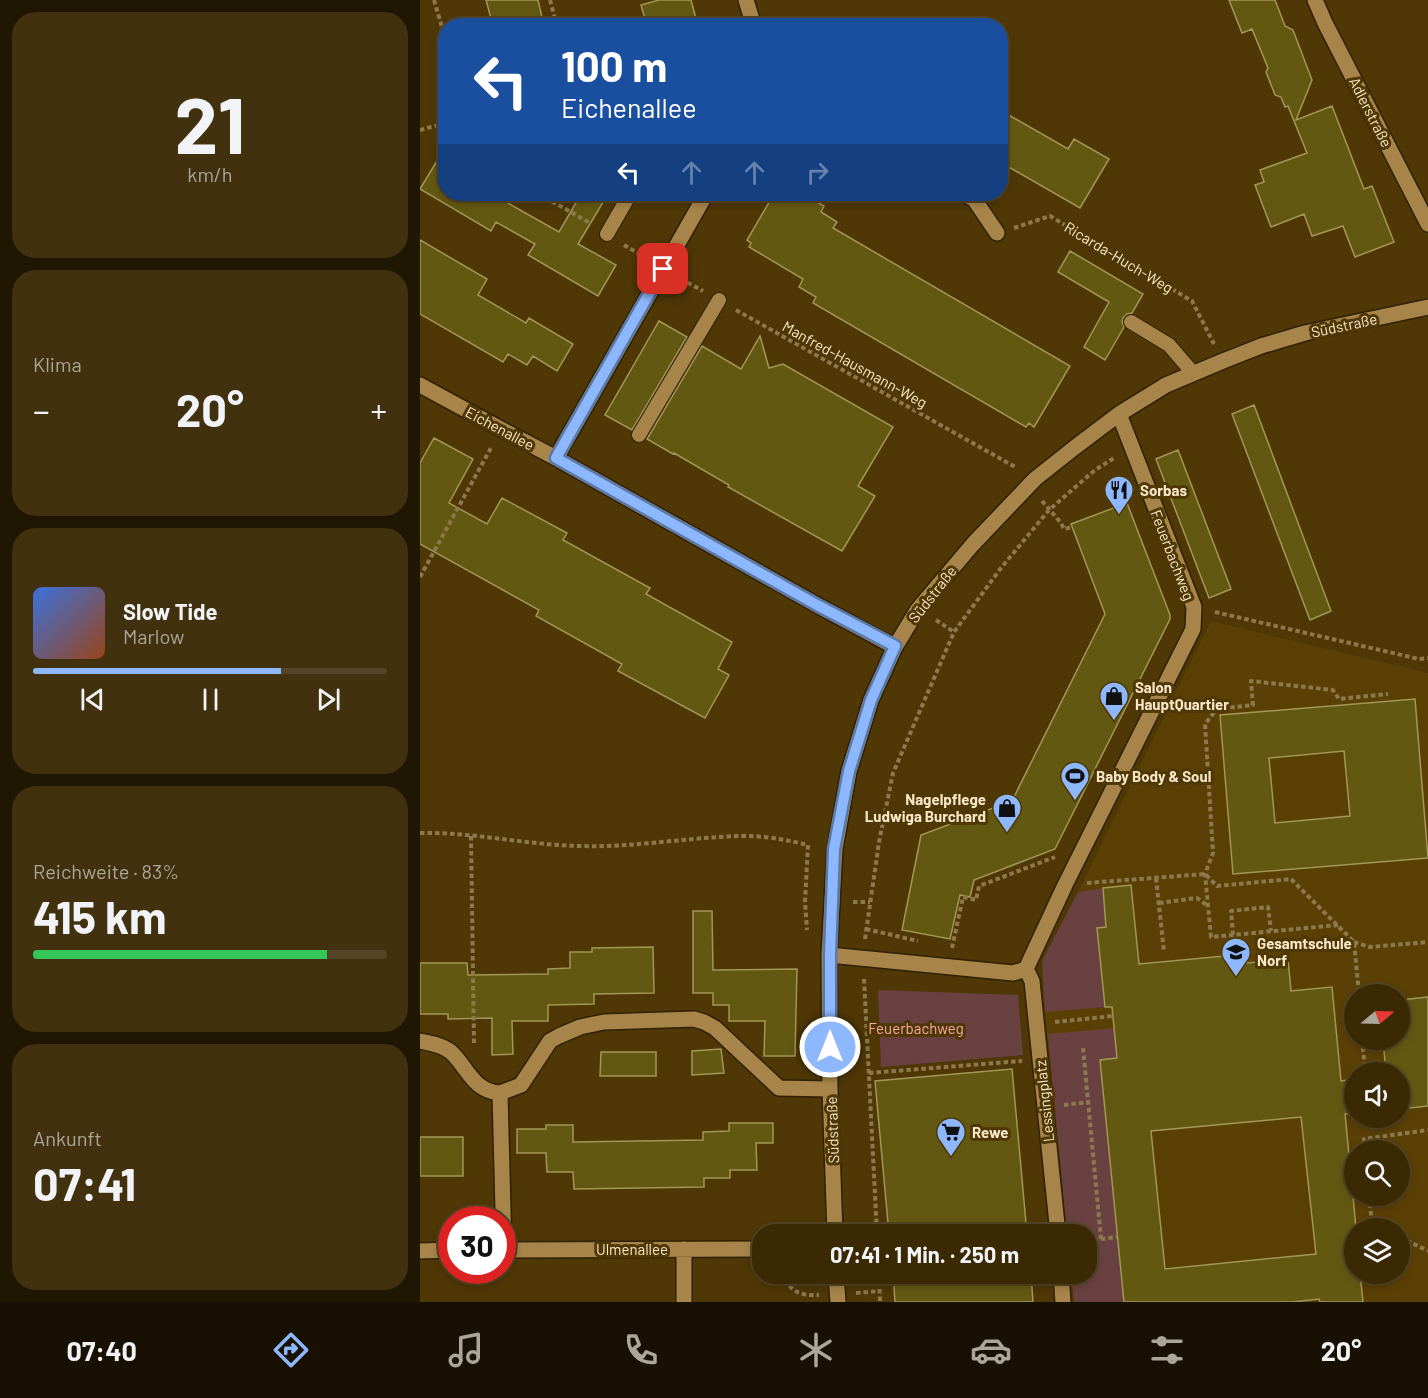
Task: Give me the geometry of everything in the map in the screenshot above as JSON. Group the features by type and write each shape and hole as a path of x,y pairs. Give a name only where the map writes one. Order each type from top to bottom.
{"street":[{"path":"746,0 752,18"},
{"name":"Adlerstraße","path":"1315,0 1428,224"},
{"path":"556,458 702,201"},
{"path":"975,201 997,233"},
{"name":"Südstraße","path":"835,1224 830,1089 830,955 834,849 849,771 871,700 895,646 918,609 973,544 1035,479 1119,414 1166,385 1261,346 1305,333 1428,307"},
{"name":"Eichenallee","path":"420,385 895,646"},
{"name":"Feuerbachweg","path":"1026,969 1065,885 1193,629 1194,607 1119,414"},
{"path":"830,955 1013,972 1026,969"},
{"name":"Lessingplatz","path":"1026,969 1032,981 1057,1224"},
{"path":"420,1041 450,1051 479,1086 491,1092 500,1093 521,1086 550,1041 580,1027 604,1022 694,1019 715,1028 779,1088 830,1089"},
{"path":"500,1093 502,1206"},
{"path":"684,1249 684,1302"},
{"name":"Ulmenallee","path":"516,1250 752,1249"},
{"path":"420,1251 438,1250"},
{"path":"837,1284 838,1302"},
{"path":"1062,1284 1063,1302"}],"lane":[{"path":"607,234 626,201"},
{"path":"639,435 719,300"},
{"path":"1131,322 1169,345 1193,373"}],"path":[{"path":"434,0 439,18"},
{"path":"550,0 555,18"},
{"path":"420,130 438,125"},
{"name":"Ricarda-Huch-Weg","path":"997,233 1050,216 1192,301 1222,361"},
{"name":"Manfred-Hausmann-Weg","path":"663,269 1035,479"},
{"path":"420,577 501,429"},
{"path":"877,1224 863,958 879,842 893,772 954,632 1001,568 1049,510 1095,470 1132,446"},
{"path":"1054,515 1064,529 1072,527"},
{"path":"1194,607 1419,659 1428,658"},
{"path":"1338,926 1212,937 1205,874 1213,853 1205,724 1216,709 1253,705 1251,681 1333,690 1339,699 1388,694"},
{"path":"420,833 580,846 723,836 770,837 808,844 806,902"},
{"path":"463,1067 474,1050 471,836"},
{"path":"952,948 963,897 976,900 979,886 1057,857"},
{"path":"1065,885 1205,874 1217,886 1291,879 1354,942 1370,947 1428,942"},
{"path":"1156,878 1164,952"},
{"path":"1159,903 1197,898 1208,906"},
{"path":"1233,935 1230,911 1268,907 1271,931"},
{"path":"866,929 917,940"},
{"path":"1354,942 1358,984"},
{"path":"859,997 865,997"},
{"path":"1036,1024 1113,1016"},
{"path":"1083,1048 1101,1239"},
{"path":"869,1073 1040,1059"},
{"path":"1364,1140 1428,1130"},
{"path":"1097,1240 1117,1237"},
{"path":"1410,1242 1428,1251"},
{"path":"879,1284 880,1302"}],"shaded area":[{"name":"Gesamtschule Norf","path":"1211,621 1428,673 1428,1302 1074,1302 1072,1284 1097,1284 1097,1224 1066,1224 1042,961"}],"green space":[{"path":"1103,888 1106,927 1097,929 1105,1007 1045,1012 1042,961 1078,892"},
{"name":"Feuerbachweg","path":"878,990 1018,995 1023,1055 881,1067"},
{"path":"1115,1028 1117,1058 1100,1060 1124,1302 1074,1302 1072,1284 1097,1284 1097,1224 1066,1224 1048,1034"}],"building":[{"path":"486,0 538,0 542,18 491,18"},
{"path":"659,0 691,0 696,18 645,18 641,5"},
{"path":"1229,0 1275,0 1285,26 1293,30 1312,80 1296,120 1332,106 1364,189 1372,186 1394,242 1355,257 1343,226 1312,236 1304,214 1271,227 1255,185 1264,182 1260,170 1307,153 1288,106 1285,107 1281,97 1275,95 1266,72 1268,68 1252,29 1242,33"},
{"path":"1008,115 1068,149 1074,139 1109,159 1080,208 1008,167"},
{"path":"438,159 438,200 420,189"},
{"path":"440,201 504,201 559,232 577,201 604,201 578,244 616,265 598,296 528,255 535,244 496,222 491,231"},
{"path":"770,201 815,201 824,206 821,212 837,222 833,228 1070,366 1034,427 1029,423 1026,427 813,303 816,297 799,287 803,279 749,247 751,243 747,240"},
{"path":"420,240 487,279 478,295 526,323 529,318 573,344 557,371 533,356 527,365 508,354 503,362 420,314"},
{"path":"1070,251 1143,294 1132,313 1123,318 1124,327 1105,360 1084,347 1109,302 1058,272"},
{"path":"659,321 687,337 632,430 605,415"},
{"path":"760,336 769,368 783,364 893,427 858,486 875,496 842,551 647,439 702,346 741,369"},
{"path":"1254,405 1331,611 1310,620 1232,414"},
{"path":"434,438 473,459 449,503 487,524 502,498 567,533 563,540 650,588 646,594 732,642 718,669 729,675 705,718 618,671 622,664 536,616 539,610 420,544 420,463"},
{"path":"1178,450 1231,589 1209,598 1156,459"},
{"path":"1127,503 1170,619 1055,849 974,880 970,897 960,895 950,939 902,930 921,835 1012,801 1105,614 1071,524"},
{"path":"1415,699 1428,858 1233,874 1220,715","holes":["1344,751 1350,816 1275,823 1269,758"]},
{"path":"1131,885 1139,964 1246,954 1247,963 1288,959 1291,991 1332,987 1341,1081 1344,1081 1344,1128 1346,1128 1348,1140 1344,1140 1344,1206 1354,1206 1355,1218 1344,1218 1344,1284 1361,1284 1363,1302 1320,1302 1319,1299 1293,1302 1124,1302 1100,1060 1117,1058 1112,1007 1105,1007 1097,928 1106,927 1103,888","holes":["1301,1117 1316,1254 1165,1269 1151,1131"]},
{"path":"693,911 712,911 713,970 797,969 795,1056 764,1056 765,1021 729,1021 729,1005 713,1005 713,993 693,993"},
{"path":"653,947 654,993 594,994 594,1004 548,1005 548,1021 512,1021 513,1054 492,1055 492,1018 448,1019 448,1014 420,1014 420,963 467,963 468,975 548,974 548,969 570,968 570,952 592,952 592,948"},
{"path":"1428,997 1428,1106 1410,1108 1410,1062 1385,1062 1384,1050 1410,1050 1410,999"},
{"path":"721,1049 724,1073 692,1075 692,1051"},
{"path":"601,1052 656,1052 656,1076 600,1076"},
{"name":"Rewe","path":"1012,1069 1026,1224 888,1224 875,1081"},
{"path":"729,1123 773,1123 773,1143 756,1143 757,1170 730,1170 730,1178 704,1178 704,1187 574,1189 573,1172 547,1172 546,1153 517,1153 517,1129 546,1129 546,1125 573,1125 573,1142 703,1140 703,1132 729,1131"},
{"path":"420,1137 463,1137 463,1176 420,1176"},
{"path":"894,1284 1032,1284 1033,1302 895,1302"}],"place":[{"name":"Sorbas","path":"1119,516"},
{"name":"Salon HauptQuartier","path":"1114,722"},
{"name":"Baby Body & Soul","path":"1075,802"},
{"name":"Nagelpflege Ludwiga Burchard","path":"1007,834"},
{"name":"Gesamtschule Norf","path":"1236,978"},
{"name":"Rewe","path":"951,1158"}],"route":[{"path":"663,269 556,458 817,605 895,646 871,700 849,771 834,849 830,955 830,1047"}]}
